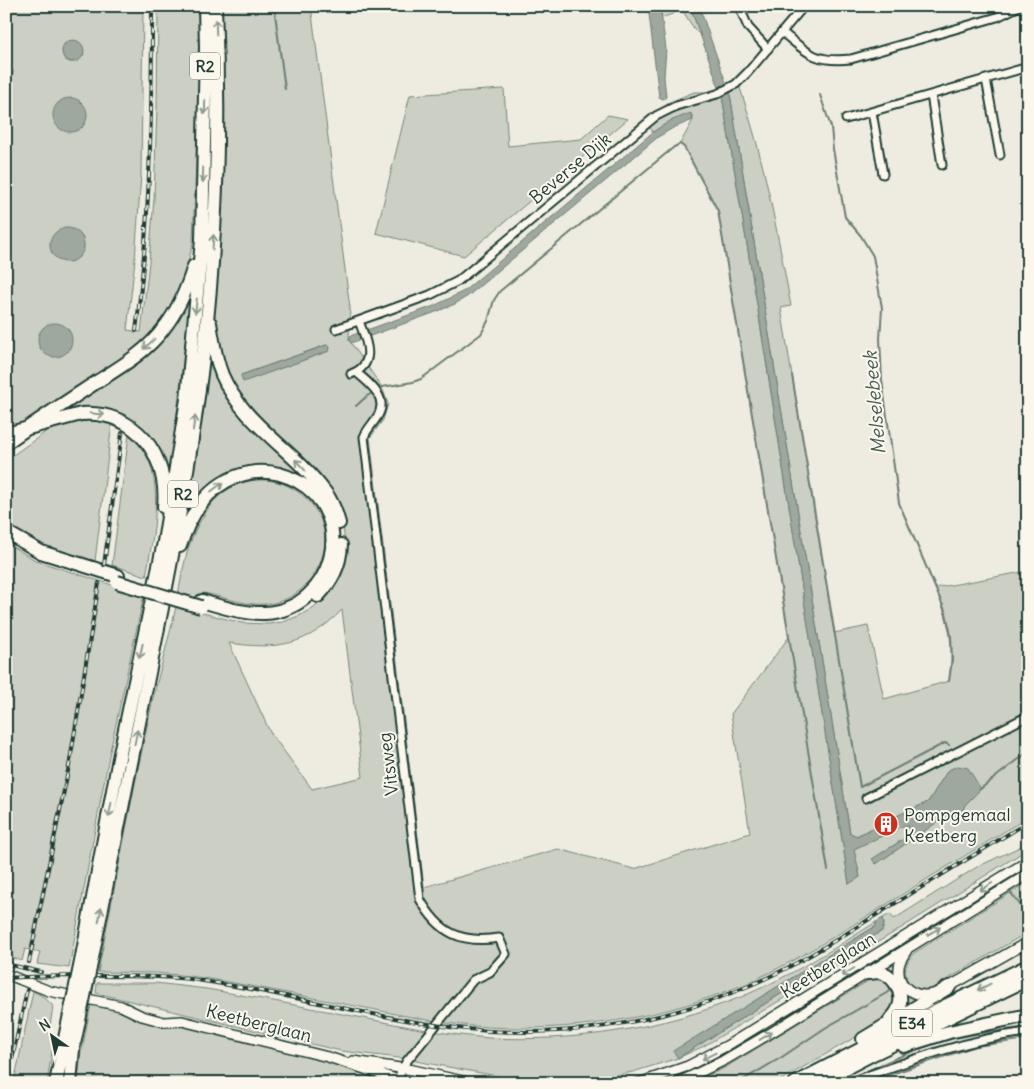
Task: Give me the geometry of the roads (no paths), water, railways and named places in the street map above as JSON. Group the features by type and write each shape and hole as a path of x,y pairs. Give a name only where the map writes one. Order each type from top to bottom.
{"highway":[{"name":"R2","path":"86,962 121,748 164,542 187,398 202,240 206,46 205,6"},
{"name":"R2","path":"56,1083 68,1048 145,695 186,478 198,396 210,290 215,216 218,92 215,6"},
{"path":"6,443 134,357 159,335 184,296 202,240"},
{"path":"6,539 39,558 118,579 243,618 260,620 282,617 299,611 311,603 330,582 338,564 341,547 340,525 334,508 326,492 239,404 222,374 216,358 210,320 210,290"},
{"path":"6,434 81,414 93,413 106,415 129,425 146,441 152,450 162,476 164,504 152,604"},
{"path":"6,452 49,422"},
{"path":"145,695 183,536 190,520 206,497 236,476 256,472 273,472 287,476 307,486 327,513 333,540 330,562 324,576 316,587 294,605 266,613 238,611 201,604"},
{"path":"6,532 41,552 118,579"},
{"name":"E34","path":"796,1082 1028,966"},
{"path":"868,973 878,972 887,975 892,979 898,991 900,1004 898,1009 895,1015 882,1028"},
{"name":"E34","path":"817,1083 1028,978"},
{"path":"796,1082 827,1060 949,987"},
{"path":"874,1053 892,1050 949,1032 1028,1015"},
{"path":"64,1083 68,1048"},
{"path":"68,1048 70,1083"}],"main road":[{"name":"Keetberglaan","path":"639,1083 688,1066 728,1045 1028,861"},
{"name":"Keetberglaan","path":"677,1083 723,1061 1028,874"},
{"path":"908,947 898,967 900,978 910,992 927,996 949,987 1028,942"},
{"name":"Keetberglaan","path":"6,974 49,992 127,1008 142,1016 164,1022 182,1021 328,1057 397,1081"},
{"name":"Keetberglaan","path":"328,1057 403,1068 472,1083"}],"street":[{"path":"740,6 748,27 768,48"},
{"name":"Beverse Dijk","path":"336,329 430,295 458,281 656,116 676,106 717,94 731,87 748,72 804,6"},
{"path":"782,32 806,52 826,60 844,60 997,17 1019,6"},
{"path":"846,119 1028,67"},
{"path":"986,79 1000,156"},
{"path":"931,95 942,165"},
{"path":"872,112 883,174"},
{"name":"Vitsweg","path":"359,321 369,352 367,360 354,373 372,386 378,393 382,404 380,411 364,437 420,899 435,922 449,933 466,939 481,941 500,938 506,954 490,972 472,980 403,1068"},
{"path":"866,798 1028,716"},
{"path":"847,1083 965,1044 1028,1032"},
{"path":"397,1081 403,1068"}],"waterway":[{"path":"274,6 285,89"},
{"name":"Melselebeek","path":"820,95 831,127 845,217 861,236 873,256 882,308 880,339 882,380 899,503 946,613 951,636 952,660 949,681"},
{"path":"378,389 421,379 481,334 488,321 494,300 500,291 674,147 680,144 684,147 718,211 828,870"},
{"path":"792,375 860,787 945,743 949,745"},
{"path":"356,406 374,392"},
{"path":"979,790 1028,752"},
{"name":"Melselebeek","path":"1011,893 1028,915"},
{"path":"738,1083 782,1057 825,1028 890,991"},
{"path":"850,1079 898,1057 947,1040 1028,1027"},
{"path":"864,1083 976,1046 1028,1039"}],"railway":[{"path":"136,331 141,290 149,169 152,6"},
{"path":"104,565 122,433"},
{"path":"29,962 70,761 99,583"},
{"path":"6,978 121,976 190,979 457,1028 532,1032 608,1026 682,1010 718,998 769,977 831,943 1028,822"},
{"path":"6,964 41,972"},
{"path":"7,1083 27,990"}],"place":[{"name":"Pompgemaal Keetberg","path":"886,824"}]}
